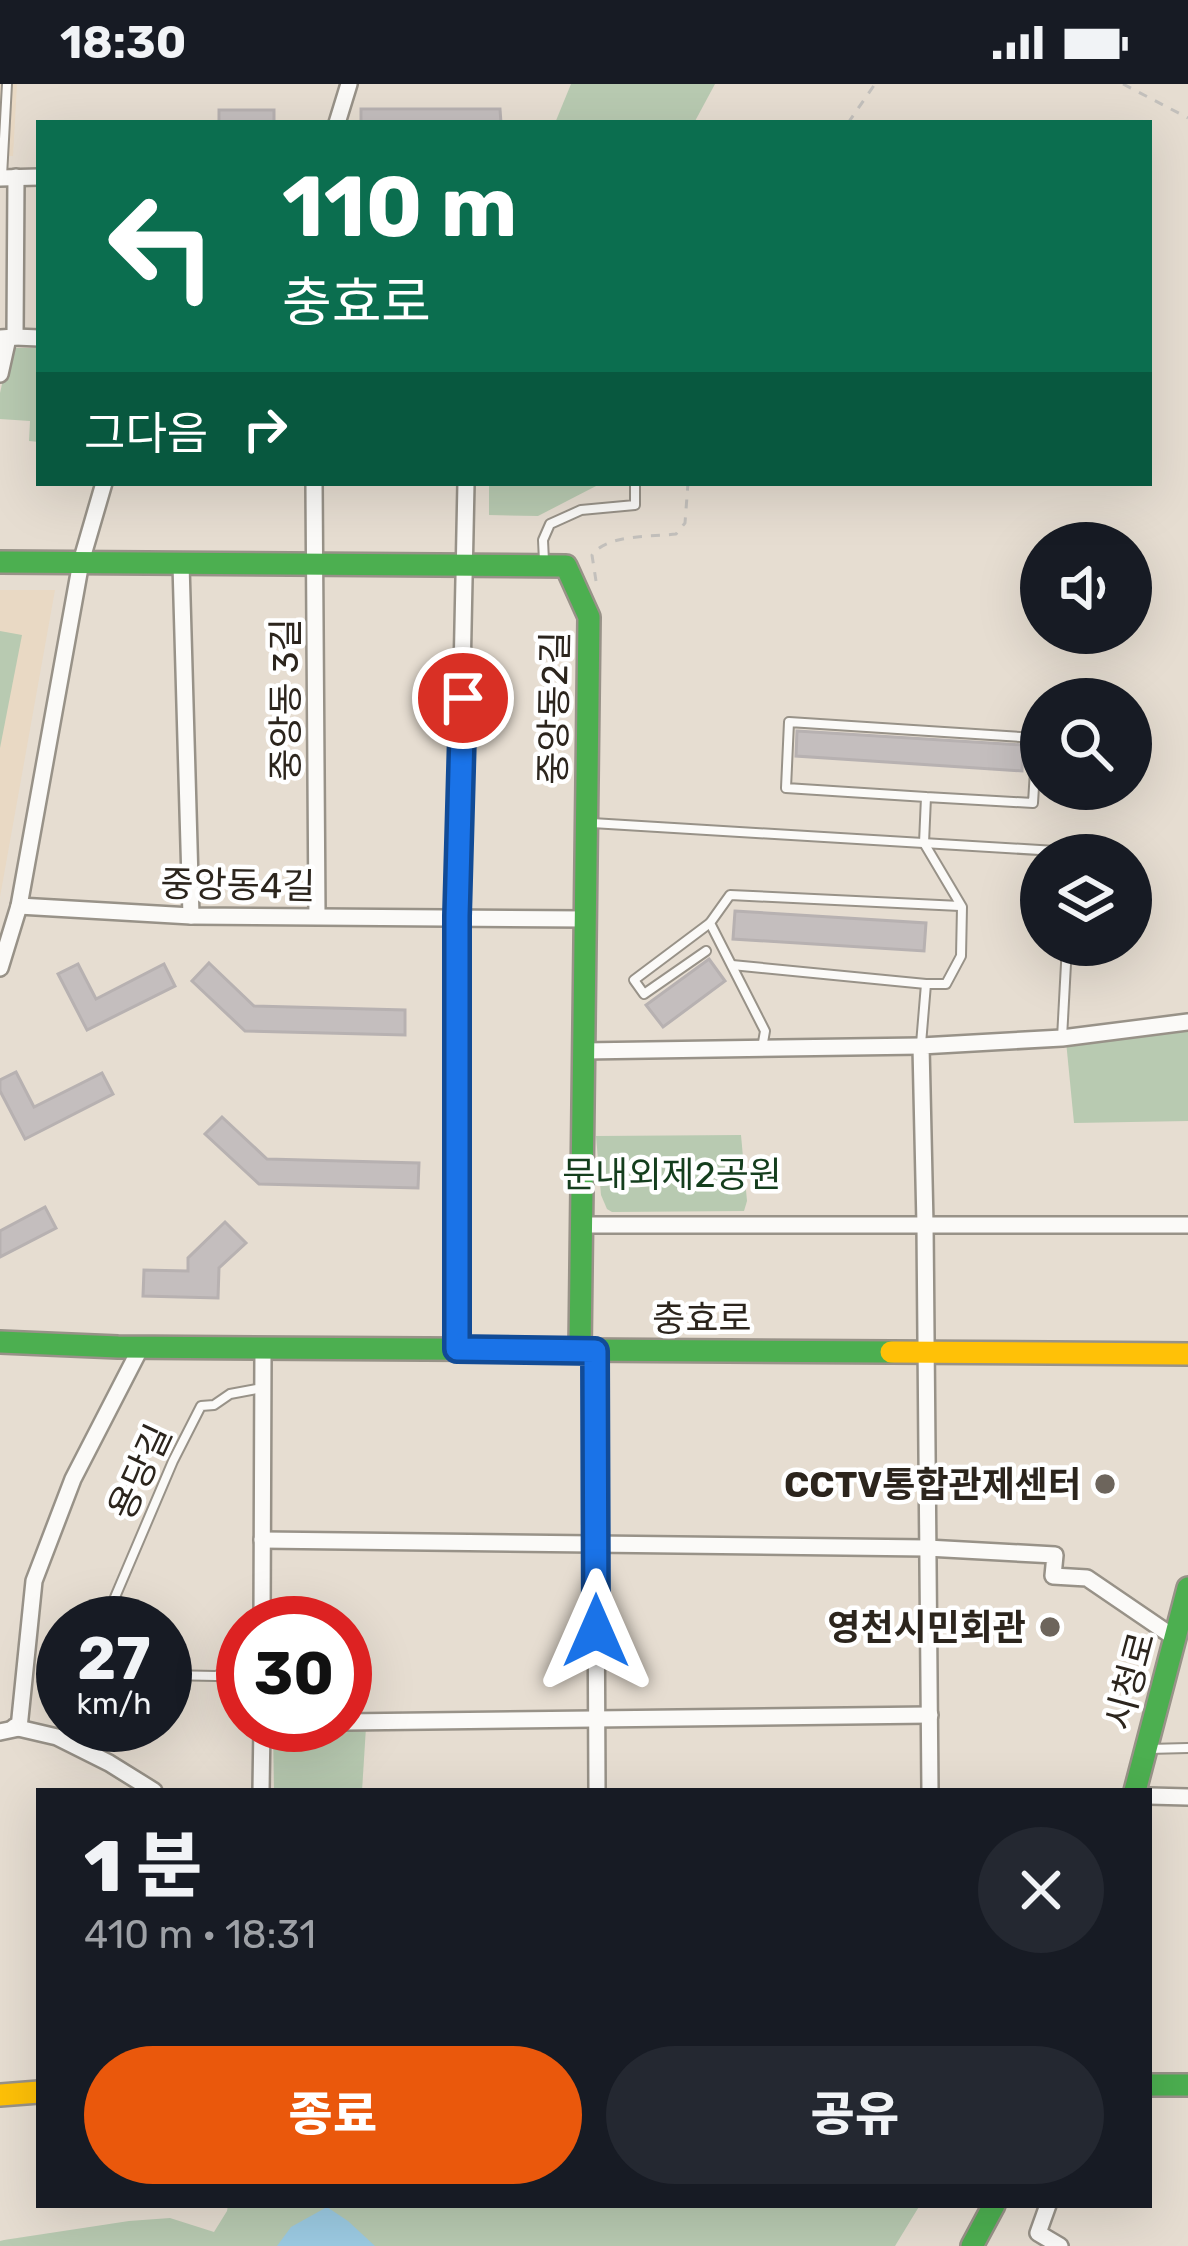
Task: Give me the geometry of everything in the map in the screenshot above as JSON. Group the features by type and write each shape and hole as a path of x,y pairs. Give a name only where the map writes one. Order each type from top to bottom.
{"street":[{"path":"338,120 349,84"},
{"path":"0,374 8,338 6,178 36,177"},
{"path":"0,968 19,906 81,562 103,486"},
{"name":"중앙동 3길","path":"314,486 317,916"},
{"path":"457,1349 457,916 466,486"},
{"path":"0,562 544,566"},
{"path":"181,564 191,916"},
{"name":"중앙동2길","path":"544,566 566,566 589,617 581,1225 587,1350"},
{"name":"중앙동4길","path":"19,906 191,916 585,919"},
{"path":"583,1051 921,1046 1062,1038 1188,1022"},
{"path":"921,1046 931,1788"},
{"path":"581,1225 1188,1225"},
{"name":"충효로","path":"0,1342 1188,1354"},
{"path":"19,1728 34,1581 73,1479 141,1347"},
{"path":"262,1596 263,1348"},
{"path":"587,1350 596,1544 597,1788"},
{"path":"262,1540 927,1548 1055,1556 1053,1576 1087,1578 1175,1638"},
{"name":"시청로","path":"1136,1788 1188,1588"},
{"path":"372,1722 930,1715"},
{"path":"0,1722 36,1732"},
{"path":"0,1732 19,1728"},
{"path":"86,1752 149,1788"},
{"path":"261,1788 262,1752"},
{"path":"1152,1796 1188,1797"},
{"path":"1152,2085 1188,2085"},
{"path":"0,2095 36,2092"},
{"path":"972,2246 992,2208"},
{"path":"1047,2208 1038,2233 1060,2246"}],"lane":[{"path":"6,178 7,84"},
{"path":"544,566 544,540 550,524 581,510 635,505 635,486"},
{"path":"789,722 1037,738 1033,803 926,797 785,788 789,722"},
{"path":"732,965 946,984 961,956 962,907 924,842 926,797"},
{"path":"586,823 1020,848"},
{"path":"706,951 644,994 634,980 710,923 730,895 962,907"},
{"path":"710,923 765,1031 762,1048"},
{"path":"1062,1038 1066,966"},
{"path":"921,1046 926,985"},
{"name":"용당길","path":"116,1596 201,1406 263,1387"},
{"path":"1146,1749 1188,1748"}],"path":[{"path":"850,120 875,84"},
{"path":"1123,84 1188,118"},
{"path":"589,617 598,598 592,556 598,547 676,534 685,523 688,486"}],"shaded area":[{"path":"0,84 17,84 13,156 0,156"},
{"path":"0,590 55,590 0,897"}],"green space":[{"path":"571,84 715,84 696,120 556,120"},
{"path":"10,348 36,348 36,442 29,441 30,421 0,419 0,393"},
{"path":"489,486 596,486 538,516 489,515"},
{"path":"0,631 22,635 0,748"},
{"path":"1188,1027 1188,1121 1074,1123 1066,1041"},
{"name":"문내외제2공원","path":"741,1135 744,1211 607,1209 601,1195 596,1136"},
{"path":"273,1752 364,1752 362,1788 274,1788"},
{"path":"918,2208 895,2246 0,2246 4,2240 170,2218 214,2232 227,2211"}],"water":[{"path":"328,2208 375,2246 277,2246 291,2227"}],"building":[{"path":"361,109 500,109 501,120 361,120"},
{"path":"219,110 274,110 274,120 219,120"},
{"path":"797,731 1020,745 1020,771 796,756"},
{"path":"735,911 926,923 924,951 733,939"},
{"path":"709,959 725,981 663,1027 646,1005"},
{"path":"209,963 254,1006 405,1010 405,1035 245,1031 192,981"},
{"path":"78,964 96,999 164,964 175,986 87,1030 58,974"},
{"path":"16,1072 34,1107 102,1073 113,1094 25,1139 0,1091 0,1080"},
{"path":"222,1117 267,1159 419,1163 418,1188 259,1184 205,1134"},
{"path":"45,1207 56,1228 0,1257 0,1231"},
{"path":"225,1222 246,1243 219,1268 218,1298 143,1296 144,1270 188,1271 188,1258"}],"traffic: fast":[{"path":"0,562 566,566 589,617 580,1350"},
{"path":"0,1342 118,1347 891,1352"},
{"path":"1136,1788 1188,1588"},
{"path":"1152,2085 1188,2085"},
{"path":"972,2246 992,2208"}],"traffic: slow":[{"path":"891,1352 1188,1354"},
{"path":"0,2095 36,2092"}],"place":[{"name":"CCTV통합관제센터","path":"1105,1484"},
{"name":"영천시민회관","path":"1050,1627"}],"route":[{"path":"463,698 457,916 457,1349 595,1351 596,1631"}]}
